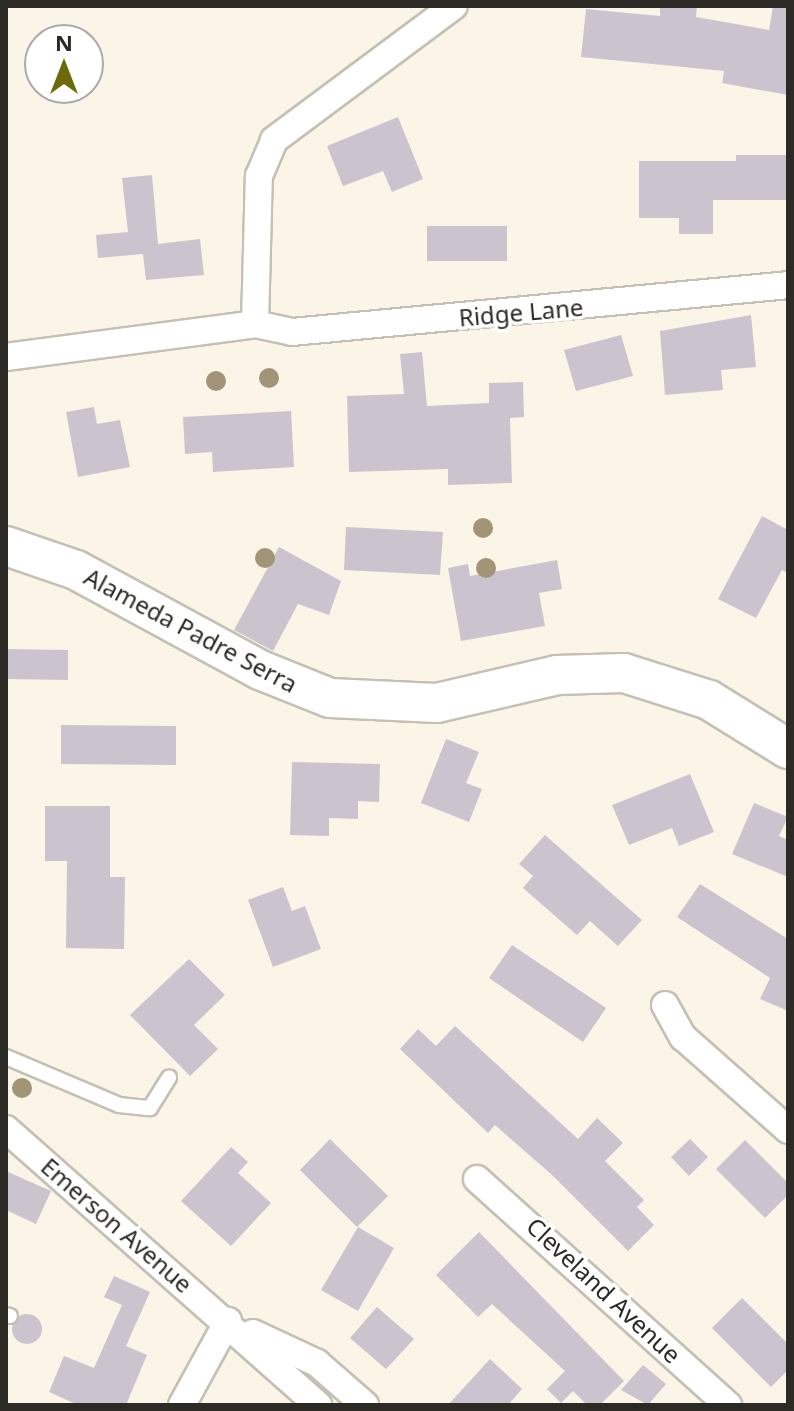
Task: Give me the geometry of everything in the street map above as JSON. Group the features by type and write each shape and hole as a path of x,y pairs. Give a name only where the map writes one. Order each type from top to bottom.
{"street":[{"path":"255,324 259,176 274,140 454,6"},
{"name":"Ridge Lane","path":"6,357 255,324 292,332 788,285"},
{"name":"Alameda Padre Serra","path":"6,546 76,570 260,670 330,698 437,703 557,675 624,673 709,700 788,749"},
{"path":"665,1005 683,1037 788,1130"},
{"name":"Emerson Avenue","path":"6,1129 228,1321 318,1405"},
{"name":"Cleveland Avenue","path":"477,1179 728,1405"},
{"path":"182,1405 228,1321"},
{"name":"Emerson Avenue","path":"228,1321 317,1363 365,1405"}],"lane":[{"path":"6,1057 119,1105 150,1108 169,1078"}],"building":[{"path":"660,6 697,6 696,17 769,30 773,6 788,6 788,95 722,83 724,71 581,57 586,9 660,16"},
{"path":"398,117 423,179 392,192 383,171 343,186 327,146"},
{"path":"736,155 788,155 788,200 713,200 713,234 679,234 679,218 639,218 639,161 736,161"},
{"path":"152,175 158,244 200,239 204,275 146,280 143,254 98,258 96,235 128,232 122,178"},
{"path":"427,226 507,226 507,261 427,261"},
{"path":"751,315 756,367 721,370 723,390 665,395 660,331"},
{"path":"621,335 633,376 576,391 564,350"},
{"path":"422,352 427,406 489,403 489,383 523,382 524,417 510,418 512,483 448,485 448,469 349,472 347,396 404,394 400,354"},
{"path":"94,407 97,424 120,420 130,467 78,477 66,412"},
{"path":"291,411 294,467 213,472 212,452 185,454 183,417"},
{"path":"762,516 788,530 788,573 782,570 756,618 718,599"},
{"path":"346,527 443,532 440,575 344,570"},
{"path":"279,547 341,581 329,615 298,604 273,651 234,630"},
{"path":"557,560 562,589 539,593 545,626 461,641 448,568 468,564 470,576"},
{"path":"6,649 68,650 68,680 6,679"},
{"path":"61,725 176,726 176,765 61,764"},
{"path":"446,739 479,752 466,783 482,789 469,822 421,803"},
{"path":"292,762 380,764 379,802 358,801 358,819 329,818 329,836 290,835"},
{"path":"690,774 714,832 679,846 672,828 629,845 612,805"},
{"path":"754,803 788,817 779,836 788,840 788,877 732,854"},
{"path":"45,806 110,806 110,877 125,877 124,949 66,948 67,861 45,861"},
{"path":"545,835 642,920 618,946 590,921 577,935 523,888 533,876 519,864"},
{"path":"700,884 788,939 788,1011 760,999 770,978 677,917"},
{"path":"283,887 292,911 305,906 321,949 273,967 248,900"},
{"path":"512,945 606,1008 583,1042 489,978"},
{"path":"189,959 225,995 194,1025 218,1049 190,1076 130,1015"},
{"path":"455,1026 578,1139 597,1118 623,1143 605,1161 644,1200 637,1207 654,1225 628,1251 551,1174 495,1125 488,1133 400,1049 418,1029 436,1046"},
{"path":"330,1139 388,1196 357,1227 300,1170"},
{"path":"690,1139 708,1157 689,1176 671,1157"},
{"path":"745,1140 788,1183 788,1195 765,1218 716,1169"},
{"path":"231,1147 248,1162 238,1173 271,1203 231,1246 181,1201"},
{"path":"6,1171 51,1191 36,1224 6,1210"},
{"path":"358,1227 394,1248 358,1311 321,1290"},
{"path":"479,1232 624,1381 600,1405 587,1405 573,1391 561,1403 547,1389 565,1371 492,1304 478,1317 436,1275"},
{"path":"114,1276 150,1292 126,1346 147,1355 126,1405 78,1405 49,1392 64,1356 94,1368 122,1305 104,1297"},
{"path":"742,1298 788,1344 788,1370 771,1387 712,1328"},
{"path":"377,1307 414,1339 386,1369 350,1338"},
{"path":"27,1314 33,1315 41,1323 41,1335 33,1343 27,1344 21,1343 13,1335 12,1329 13,1323 21,1315"},
{"path":"490,1359 522,1389 508,1405 448,1405"},
{"path":"643,1365 666,1384 648,1405 621,1390"}]}
